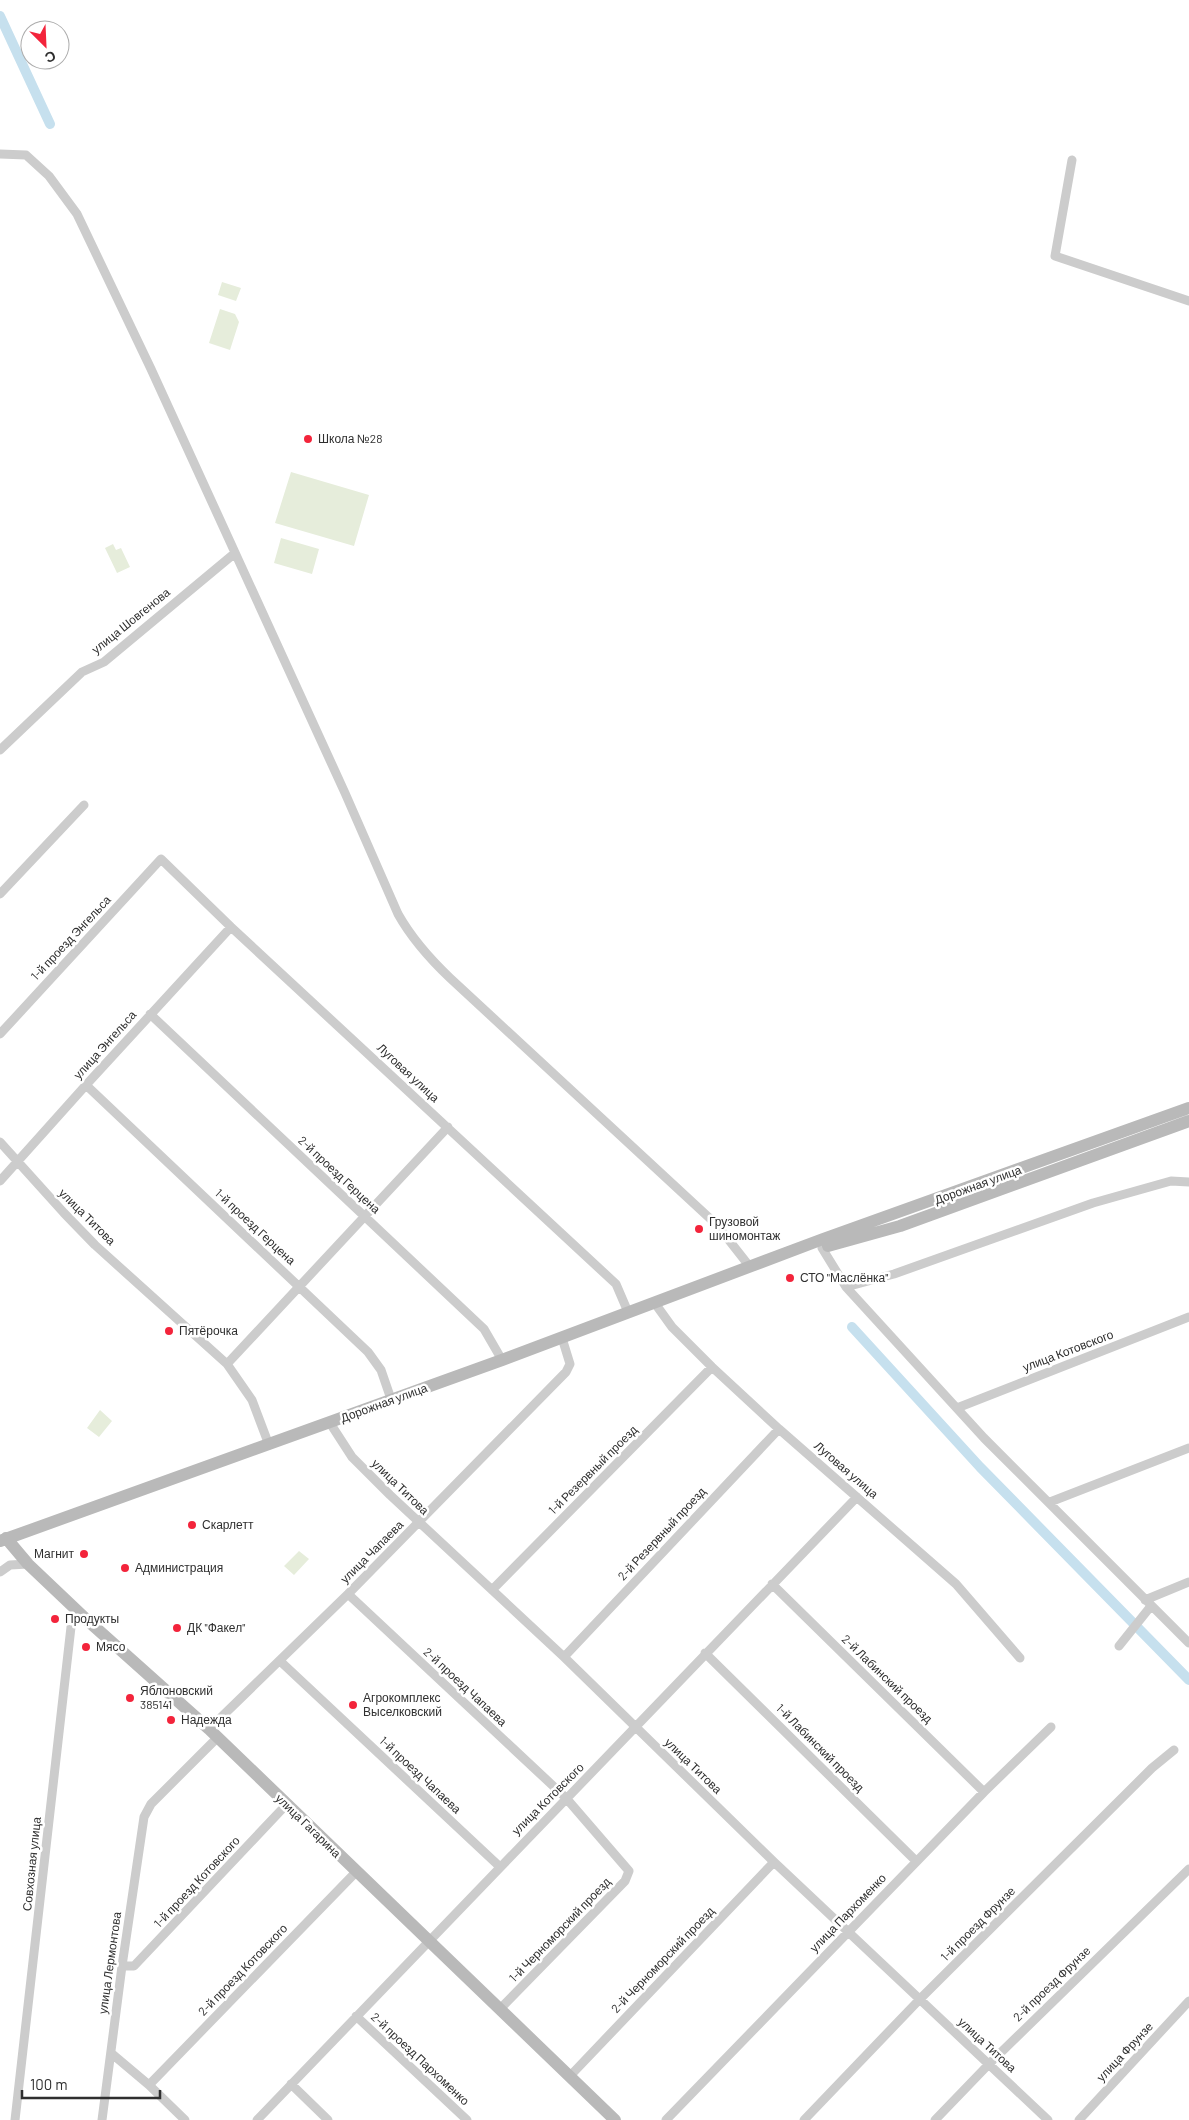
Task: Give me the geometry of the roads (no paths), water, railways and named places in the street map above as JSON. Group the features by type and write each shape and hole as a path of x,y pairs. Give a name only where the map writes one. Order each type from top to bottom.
{"main road":[{"name":"Дорожная улица","path":"2,1537 330,1423 391,1399 562,1338 654,1302 1189,1108"},
{"name":"Дорожная улица","path":"767,1261 900,1226 1189,1121"},
{"name":"улица Гагарина","path":"2,1537 80,1613 213,1734 614,2120"}],"street":[{"path":"0,154 26,155 49,176 77,214 235,552 408,933 443,972 717,1225 750,1267"},
{"path":"1072,160 1055,256 1189,301"},
{"name":"улица Шовгенова","path":"0,750 82,672 104,662 235,552"},
{"path":"0,894 84,805"},
{"name":"Луговая улица","path":"160,859 616,1284 628,1312"},
{"name":"1-й проезд Энгельса","path":"0,1034 160,859"},
{"name":"улица Энгельса","path":"0,1180 231,927"},
{"name":"2-й проезд Герцена","path":"150,1014 484,1329 502,1360"},
{"name":"1-й проезд Герцена","path":"86,1084 368,1352 381,1370 391,1399"},
{"path":"227,1364 448,1127"},
{"name":"улица Титова","path":"0,1142 95,1245 227,1364 252,1400 269,1444"},
{"path":"846,1287 894,1274 1093,1203 1170,1181 1189,1182"},
{"path":"822,1248 846,1287 957,1408 1189,1643"},
{"name":"Луговая улица","path":"654,1302 672,1327 712,1367 779,1429 956,1584 1020,1658"},
{"name":"улица Котовского","path":"957,1408 1189,1317"},
{"name":"улица Чапаева","path":"147,1810 280,1660 348,1594 566,1372 570,1364 562,1338"},
{"name":"1-й Резервный проезд","path":"492,1590 712,1367"},
{"name":"улица Титова","path":"330,1423 352,1457 564,1657 774,1862 849,1930 1048,2120"},
{"name":"2-й Резервный проезд","path":"564,1657 779,1429"},
{"path":"1050,1502 1189,1448"},
{"name":"улица Котовского","path":"257,2120 499,1866 636,1727 705,1653 857,1497"},
{"path":"0,1572 10,1565 28,1564"},
{"path":"1119,1646 1148,1603 1189,1582"},
{"name":"2-й Лабинский проезд","path":"772,1584 984,1792"},
{"name":"2-й проезд Чапаева","path":"348,1594 566,1798"},
{"name":"Совхозная улица","path":"16,2120 70,1627 80,1613"},
{"name":"1-й Лабинский проезд","path":"705,1653 916,1862"},
{"name":"1-й проезд Чапаева","path":"280,1660 499,1866"},
{"name":"улица Пархоменко","path":"666,2120 984,1792 1051,1727"},
{"name":"1-й проезд Фрунзе","path":"804,2120 920,1999 1152,1768 1174,1750"},
{"name":"1-й Черноморский проезд","path":"500,2009 628,1876 626,1866 566,1798"},
{"name":"1-й проезд Котовского","path":"122,1966 134,1966 286,1805"},
{"name":"улица Лермонтова","path":"102,2120 122,1966 147,1810"},
{"name":"2-й Черноморский проезд","path":"570,2076 774,1862"},
{"name":"2-й проезд Фрунзе","path":"935,2120 989,2064 1189,1868"},
{"name":"2-й проезд Котовского","path":"149,2085 356,1872"},
{"name":"улица Фрунзе","path":"1079,2120 1189,2001"},
{"name":"2-й проезд Пархоменко","path":"356,2016 467,2120"},
{"path":"111,2053 149,2085 185,2120"},
{"path":"291,2084 328,2120"}],"waterway":[{"path":"0,16 50,124"},
{"path":"852,1327 980,1467 1189,1680"}],"place":[{"name":"Школа №28","path":"308,439"},
{"name":"Грузовой шиномонтаж","path":"699,1229"},
{"name":"СТО \"Маслёнка\"","path":"790,1278"},
{"name":"Пятёрочка","path":"169,1331"},
{"name":"Скарлетт","path":"192,1525"},
{"name":"Магнит","path":"84,1554"},
{"name":"Администрация","path":"125,1568"},
{"name":"Продукты","path":"55,1619"},
{"name":"ДК \"Факел\"","path":"177,1628"},
{"name":"Мясо","path":"86,1647"},
{"name":"Яблоновский 385141","path":"130,1698"},
{"name":"Агрокомплекс Выселковский","path":"353,1705"},
{"name":"Надежда","path":"171,1720"}]}
